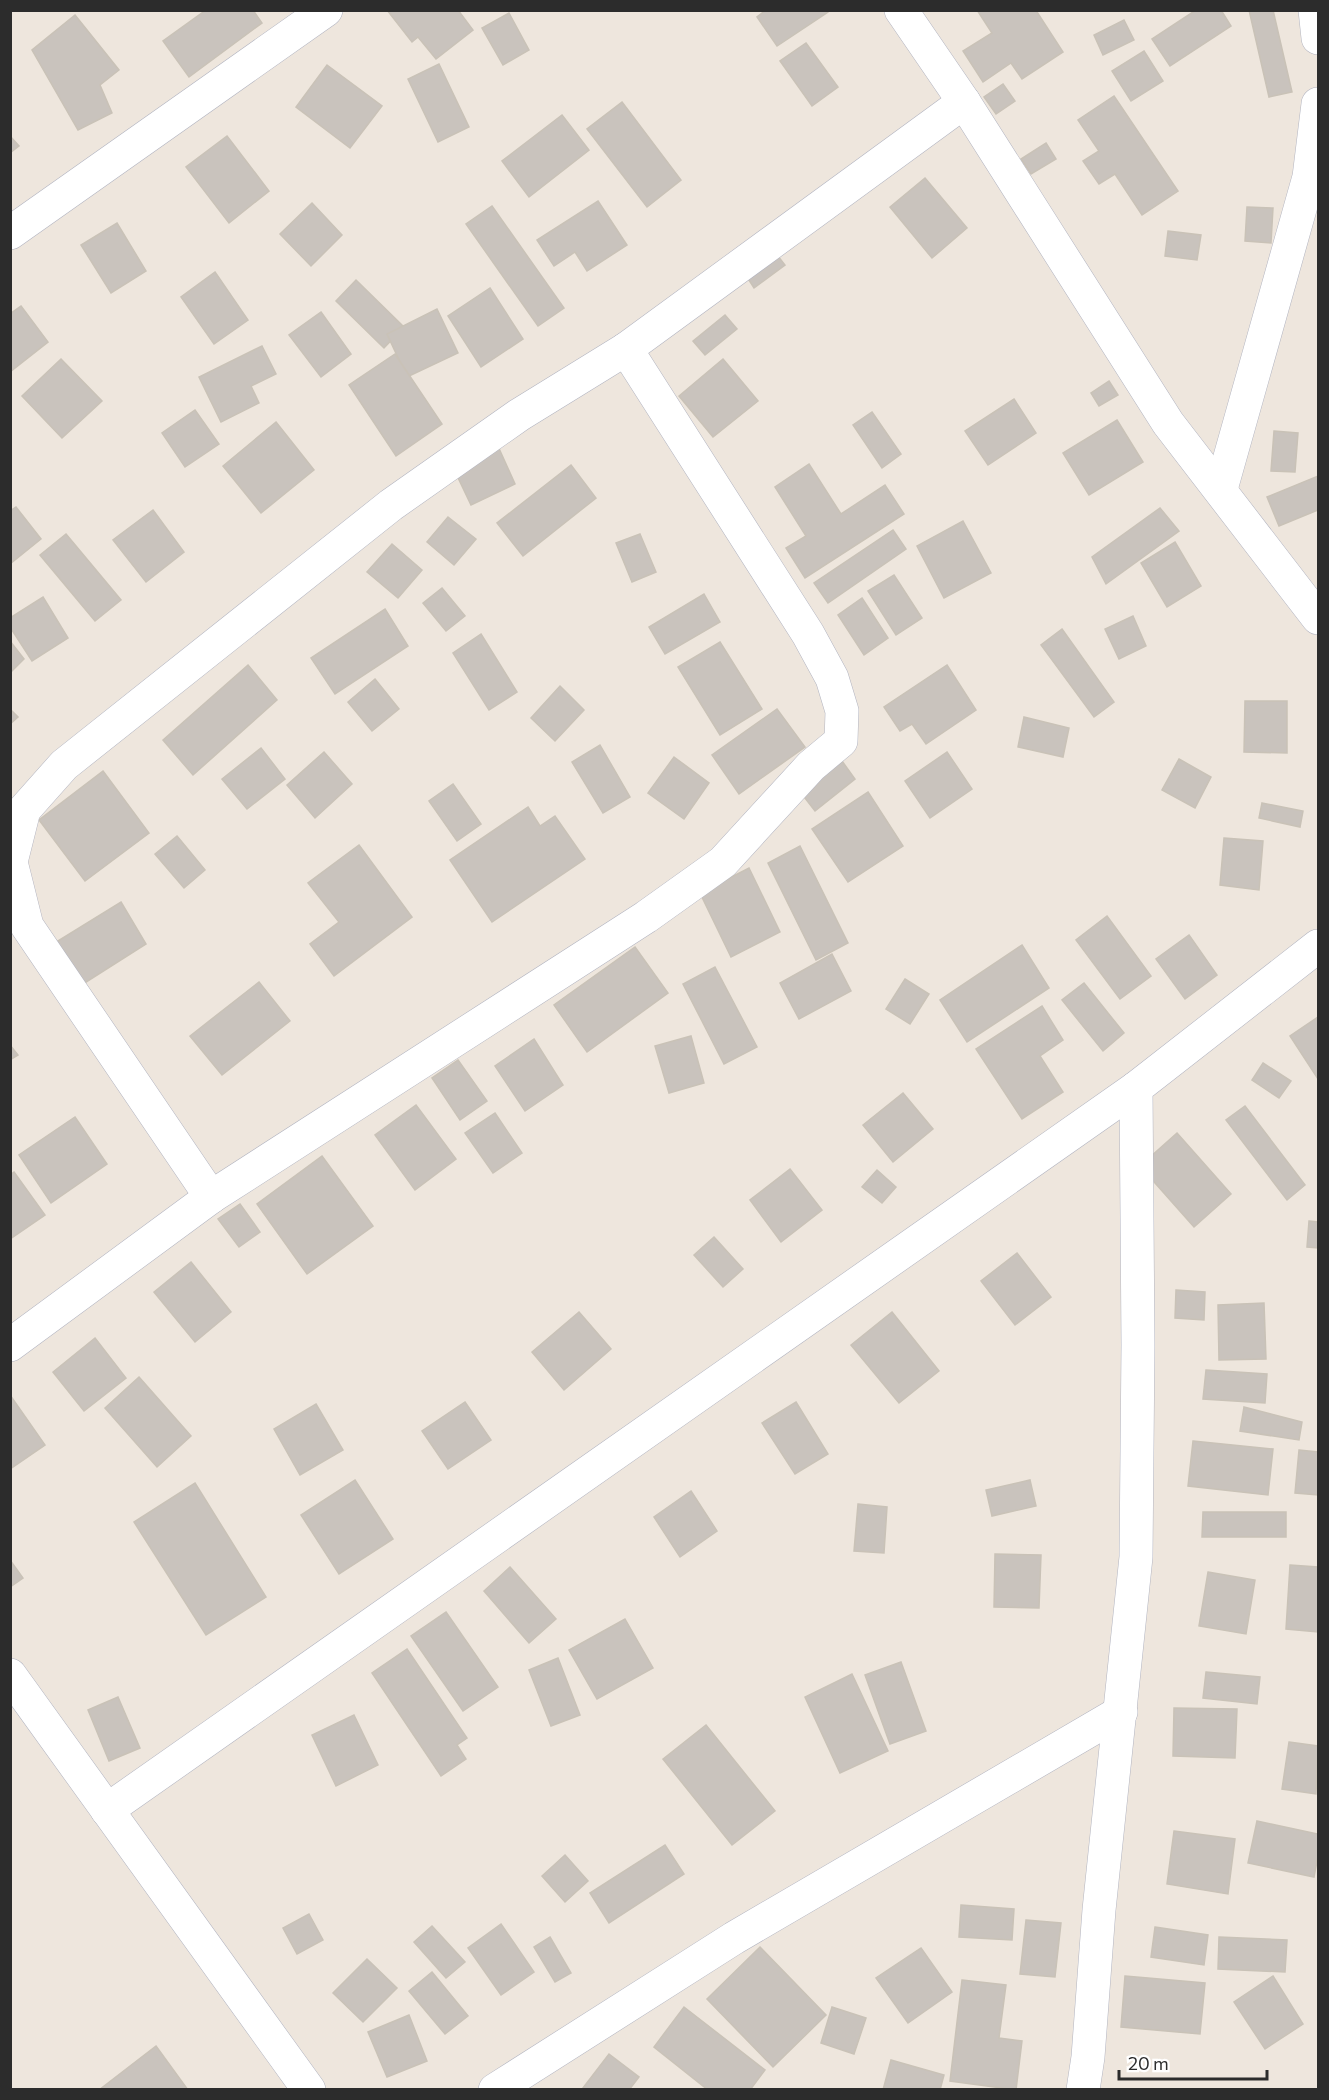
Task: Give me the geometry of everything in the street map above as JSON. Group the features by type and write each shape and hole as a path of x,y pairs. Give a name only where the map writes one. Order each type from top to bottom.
{"street":[{"path":"10,233 326,10"},
{"path":"901,10 964,102 1168,423 1318,618"},
{"path":"1315,10 1318,38"},
{"path":"211,1197 27,926 11,862 24,810 64,765 391,505 519,415 626,349 964,102"},
{"path":"1221,489 1309,177 1318,104"},
{"path":"10,1345 211,1197 646,917 723,862 811,766 841,741 842,711 832,678 808,634 626,349"},
{"path":"107,1810 1136,1088 1318,946"},
{"path":"1083,2090 1136,1557 1138,1346 1136,1088"},
{"path":"10,1675 309,2090"},
{"path":"495,2090 734,1938 1121,1712"}],"building":[{"path":"206,10 253,10 262,23 189,77 163,41"},
{"path":"387,10 458,10 473,30 436,59 418,37 412,42"},
{"path":"766,10 828,10 828,12 777,46 757,17"},
{"path":"977,10 1040,10 1037,12 1063,52 1022,79 1011,63 983,82 963,51 992,33"},
{"path":"1196,10 1221,10 1231,26 1170,66 1152,39"},
{"path":"1249,10 1273,10 1292,92 1269,97"},
{"path":"509,13 529,50 503,65 482,28"},
{"path":"75,15 119,70 100,85 112,113 78,130 32,50"},
{"path":"1124,20 1134,40 1103,55 1094,35"},
{"path":"806,43 838,87 812,106 780,61"},
{"path":"1144,51 1163,81 1131,101 1112,71"},
{"path":"439,64 469,127 438,142 408,79"},
{"path":"327,65 382,106 350,148 296,107"},
{"path":"1003,84 1015,101 996,114 984,97"},
{"path":"1114,96 1178,191 1142,215 1115,174 1099,184 1083,161 1099,151 1078,120"},
{"path":"622,102 681,180 647,207 587,129"},
{"path":"562,115 589,150 529,197 502,161"},
{"path":"10,136 19,146 10,153"},
{"path":"227,136 269,191 229,223 186,167"},
{"path":"1046,143 1056,159 1031,174 1021,159"},
{"path":"925,178 967,228 932,258 890,207"},
{"path":"598,201 627,245 587,271 575,252 554,266 537,240"},
{"path":"312,203 342,235 311,266 280,234"},
{"path":"492,206 564,308 538,326 466,224"},
{"path":"1247,207 1273,208 1271,243 1245,241"},
{"path":"117,223 146,271 111,293 81,245"},
{"path":"1168,231 1201,235 1197,260 1165,256"},
{"path":"774,251 785,265 754,288 745,274"},
{"path":"215,272 248,320 214,344 181,297"},
{"path":"356,280 404,327 384,348 336,301"},
{"path":"490,288 523,339 481,367 448,316"},
{"path":"21,306 48,342 10,372 10,314"},
{"path":"437,309 458,353 407,377 387,334"},
{"path":"321,312 351,354 321,377 289,335"},
{"path":"725,315 737,329 705,355 693,341"},
{"path":"262,346 276,374 251,386 259,403 221,422 199,377"},
{"path":"395,354 442,424 396,456 349,385"},
{"path":"61,359 102,401 62,438 22,396"},
{"path":"723,359 758,401 713,437 679,396"},
{"path":"1109,381 1118,395 1099,406 1091,393"},
{"path":"1014,399 1036,433 988,465 965,431"},
{"path":"195,410 219,444 185,467 162,433"},
{"path":"872,412 901,454 882,468 853,425"},
{"path":"1117,420 1143,462 1089,495 1063,453"},
{"path":"276,422 314,470 261,513 223,466"},
{"path":"1274,431 1298,433 1295,472 1271,471"},
{"path":"497,444 515,484 471,505 452,465"},
{"path":"809,464 841,514 885,485 904,514 805,578 786,548 806,536 775,487"},
{"path":"571,465 596,498 523,556 497,523"},
{"path":"1318,476 1318,510 1279,526 1267,497"},
{"path":"16,507 41,539 10,564 10,511"},
{"path":"1160,508 1179,531 1106,584 1092,557"},
{"path":"153,510 184,552 146,582 113,540"},
{"path":"448,517 476,539 454,565 427,542"},
{"path":"963,521 991,573 944,598 917,546"},
{"path":"893,530 906,549 828,603 814,583"},
{"path":"66,534 121,600 95,621 40,555"},
{"path":"640,534 656,572 632,582 616,543"},
{"path":"1175,542 1201,586 1167,607 1141,563"},
{"path":"392,544 422,570 398,598 367,572"},
{"path":"894,575 922,618 896,635 868,591"},
{"path":"442,588 465,616 446,631 423,603"},
{"path":"704,594 720,622 665,654 649,627"},
{"path":"43,597 68,638 32,661 10,627 10,618"},
{"path":"862,598 888,638 864,655 838,615"},
{"path":"385,609 408,646 335,694 311,658"},
{"path":"1133,616 1146,646 1119,659 1105,629"},
{"path":"1062,629 1114,702 1094,717 1041,645"},
{"path":"481,634 517,692 489,710 453,653"},
{"path":"10,641 24,659 10,673"},
{"path":"720,642 762,709 720,735 678,667"},
{"path":"248,665 277,700 193,775 163,740"},
{"path":"947,665 976,710 926,744 912,724 900,731 884,707"},
{"path":"375,679 399,709 372,731 348,702"},
{"path":"560,686 584,710 555,741 531,718"},
{"path":"1245,701 1287,701 1287,753 1244,752"},
{"path":"10,709 18,717 10,724"},
{"path":"777,709 805,747 739,794 712,755"},
{"path":"1024,717 1069,728 1063,757 1018,747"},
{"path":"600,745 630,797 603,813 572,762"},
{"path":"261,748 285,779 247,809 222,779"},
{"path":"324,752 352,784 315,818 287,785"},
{"path":"947,752 972,789 930,818 905,781"},
{"path":"674,757 709,783 684,819 648,793"},
{"path":"1179,759 1211,777 1195,808 1162,790"},
{"path":"842,761 855,779 815,811 801,793"},
{"path":"103,771 149,833 85,881 39,820"},
{"path":"453,784 481,824 457,841 429,801"},
{"path":"868,792 903,846 848,882 812,829"},
{"path":"1262,803 1303,811 1300,827 1259,818"},
{"path":"528,807 540,826 555,816 585,859 492,922 450,860"},
{"path":"177,836 205,870 184,888 155,854"},
{"path":"1224,838 1263,841 1259,890 1220,885"},
{"path":"359,845 412,917 334,976 310,944 339,922 308,883"},
{"path":"800,846 848,943 816,960 768,863"},
{"path":"749,868 780,932 731,957 700,893"},
{"path":"121,902 146,944 80,986 53,944"},
{"path":"1107,916 1151,976 1120,999 1076,940"},
{"path":"1189,935 1217,975 1185,999 1156,959"},
{"path":"1022,945 1049,988 967,1042 940,1000"},
{"path":"635,947 668,993 587,1052 554,1005"},
{"path":"832,954 851,991 799,1019 780,983"},
{"path":"715,967 757,1047 724,1064 683,984"},
{"path":"905,979 929,994 910,1024 886,1009"},
{"path":"259,982 290,1021 222,1075 190,1036"},
{"path":"1084,983 1124,1033 1103,1051 1062,1000"},
{"path":"1042,1006 1063,1040 1040,1056 1063,1092 1022,1119 976,1049"},
{"path":"1318,1017 1318,1079 1290,1036"},
{"path":"691,1036 704,1083 669,1093 655,1046"},
{"path":"534,1039 563,1085 525,1111 495,1066"},
{"path":"10,1045 18,1055 10,1060"},
{"path":"458,1060 487,1101 460,1120 432,1078"},
{"path":"1263,1063 1291,1081 1279,1098 1252,1080"},
{"path":"903,1093 933,1129 893,1162 863,1125"},
{"path":"416,1105 456,1159 415,1190 375,1135"},
{"path":"1245,1106 1305,1185 1287,1200 1226,1120"},
{"path":"495,1113 522,1153 493,1173 465,1133"},
{"path":"75,1117 107,1164 51,1203 19,1155"},
{"path":"1177,1133 1231,1194 1194,1227 1140,1166"},
{"path":"322,1156 373,1226 307,1274 257,1204"},
{"path":"790,1169 822,1210 781,1242 750,1200"},
{"path":"877,1170 896,1187 882,1203 862,1187"},
{"path":"14,1172 45,1215 10,1239 10,1175"},
{"path":"240,1204 260,1232 239,1247 218,1219"},
{"path":"1309,1221 1318,1222 1318,1248 1307,1247"},
{"path":"714,1237 743,1269 723,1287 694,1255"},
{"path":"1017,1253 1051,1297 1015,1325 981,1281"},
{"path":"191,1262 231,1312 195,1342 154,1292"},
{"path":"1176,1290 1205,1292 1204,1320 1175,1318"},
{"path":"1264,1303 1266,1359 1219,1360 1218,1305"},
{"path":"579,1312 611,1349 564,1390 532,1352"},
{"path":"892,1312 939,1371 899,1403 851,1345"},
{"path":"95,1338 126,1378 84,1411 53,1372"},
{"path":"1206,1370 1267,1374 1265,1403 1203,1399"},
{"path":"139,1377 191,1436 157,1467 105,1408"},
{"path":"10,1395 45,1445 10,1469"},
{"path":"465,1402 491,1440 448,1469 422,1431"},
{"path":"796,1402 828,1454 795,1474 762,1423"},
{"path":"316,1404 343,1450 300,1475 274,1429"},
{"path":"1244,1407 1302,1422 1299,1440 1240,1431"},
{"path":"1193,1441 1273,1449 1268,1495 1188,1486"},
{"path":"1299,1450 1318,1452 1318,1495 1295,1493"},
{"path":"355,1480 393,1539 339,1574 301,1515"},
{"path":"1030,1480 1036,1506 992,1516 986,1490"},
{"path":"195,1483 266,1597 206,1635 134,1522"},
{"path":"691,1491 717,1531 680,1557 654,1517"},
{"path":"858,1504 887,1507 884,1553 854,1551"},
{"path":"1203,1512 1286,1512 1286,1537 1202,1537"},
{"path":"995,1554 1041,1555 1039,1608 994,1607"},
{"path":"10,1560 23,1578 10,1587"},
{"path":"1290,1565 1318,1567 1318,1632 1286,1629"},
{"path":"510,1567 556,1619 529,1643 484,1591"},
{"path":"1208,1572 1255,1580 1246,1634 1199,1626"},
{"path":"446,1612 498,1687 463,1711 411,1636"},
{"path":"625,1619 653,1668 597,1699 569,1650"},
{"path":"407,1649 467,1738 457,1745 466,1759 441,1776 372,1673"},
{"path":"558,1658 580,1715 551,1726 529,1670"},
{"path":"901,1662 926,1731 890,1744 865,1675"},
{"path":"1206,1672 1260,1677 1257,1704 1203,1698"},
{"path":"852,1674 888,1751 840,1773 805,1697"},
{"path":"118,1697 140,1748 109,1761 88,1710"},
{"path":"1174,1708 1237,1709 1235,1758 1173,1756"},
{"path":"354,1715 378,1765 336,1786 312,1735"},
{"path":"706,1725 775,1811 732,1845 663,1759"},
{"path":"1289,1742 1318,1746 1316,1794 1282,1789"},
{"path":"1257,1821 1318,1834 1318,1856 1314,1877 1248,1863"},
{"path":"1174,1831 1235,1839 1228,1894 1167,1884"},
{"path":"665,1845 684,1874 609,1923 590,1893"},
{"path":"565,1855 588,1881 565,1902 542,1876"},
{"path":"961,1905 1014,1909 1012,1940 959,1937"},
{"path":"309,1914 323,1940 297,1954 283,1928"},
{"path":"1026,1920 1061,1923 1055,1977 1020,1974"},
{"path":"501,1924 534,1972 501,1995 468,1948"},
{"path":"432,1926 465,1962 446,1978 414,1942"},
{"path":"1155,1927 1208,1935 1204,1965 1151,1957"},
{"path":"550,1937 571,1973 555,1982 534,1947"},
{"path":"1219,1937 1287,1940 1285,1972 1218,1969"},
{"path":"760,1947 826,2015 773,2067 707,1999"},
{"path":"921,1948 952,1992 908,2023 876,1978"},
{"path":"367,1959 397,1988 363,2022 333,1993"},
{"path":"432,1972 468,2016 445,2034 409,1991"},
{"path":"1125,1976 1205,1983 1200,2034 1121,2027"},
{"path":"1273,1976 1303,2024 1265,2049 1234,2002"},
{"path":"962,1980 1006,1985 999,2038 1022,2041 1016,2090 950,2081"},
{"path":"684,2007 765,2070 750,2090 708,2090 654,2047"},
{"path":"832,2007 866,2018 854,2054 821,2043"},
{"path":"409,2015 427,2061 387,2077 368,2032"},
{"path":"156,2046 188,2090 99,2090"},
{"path":"609,2054 639,2077 629,2090 585,2090 583,2088"},
{"path":"891,2060 944,2075 940,2090 883,2090"}]}
